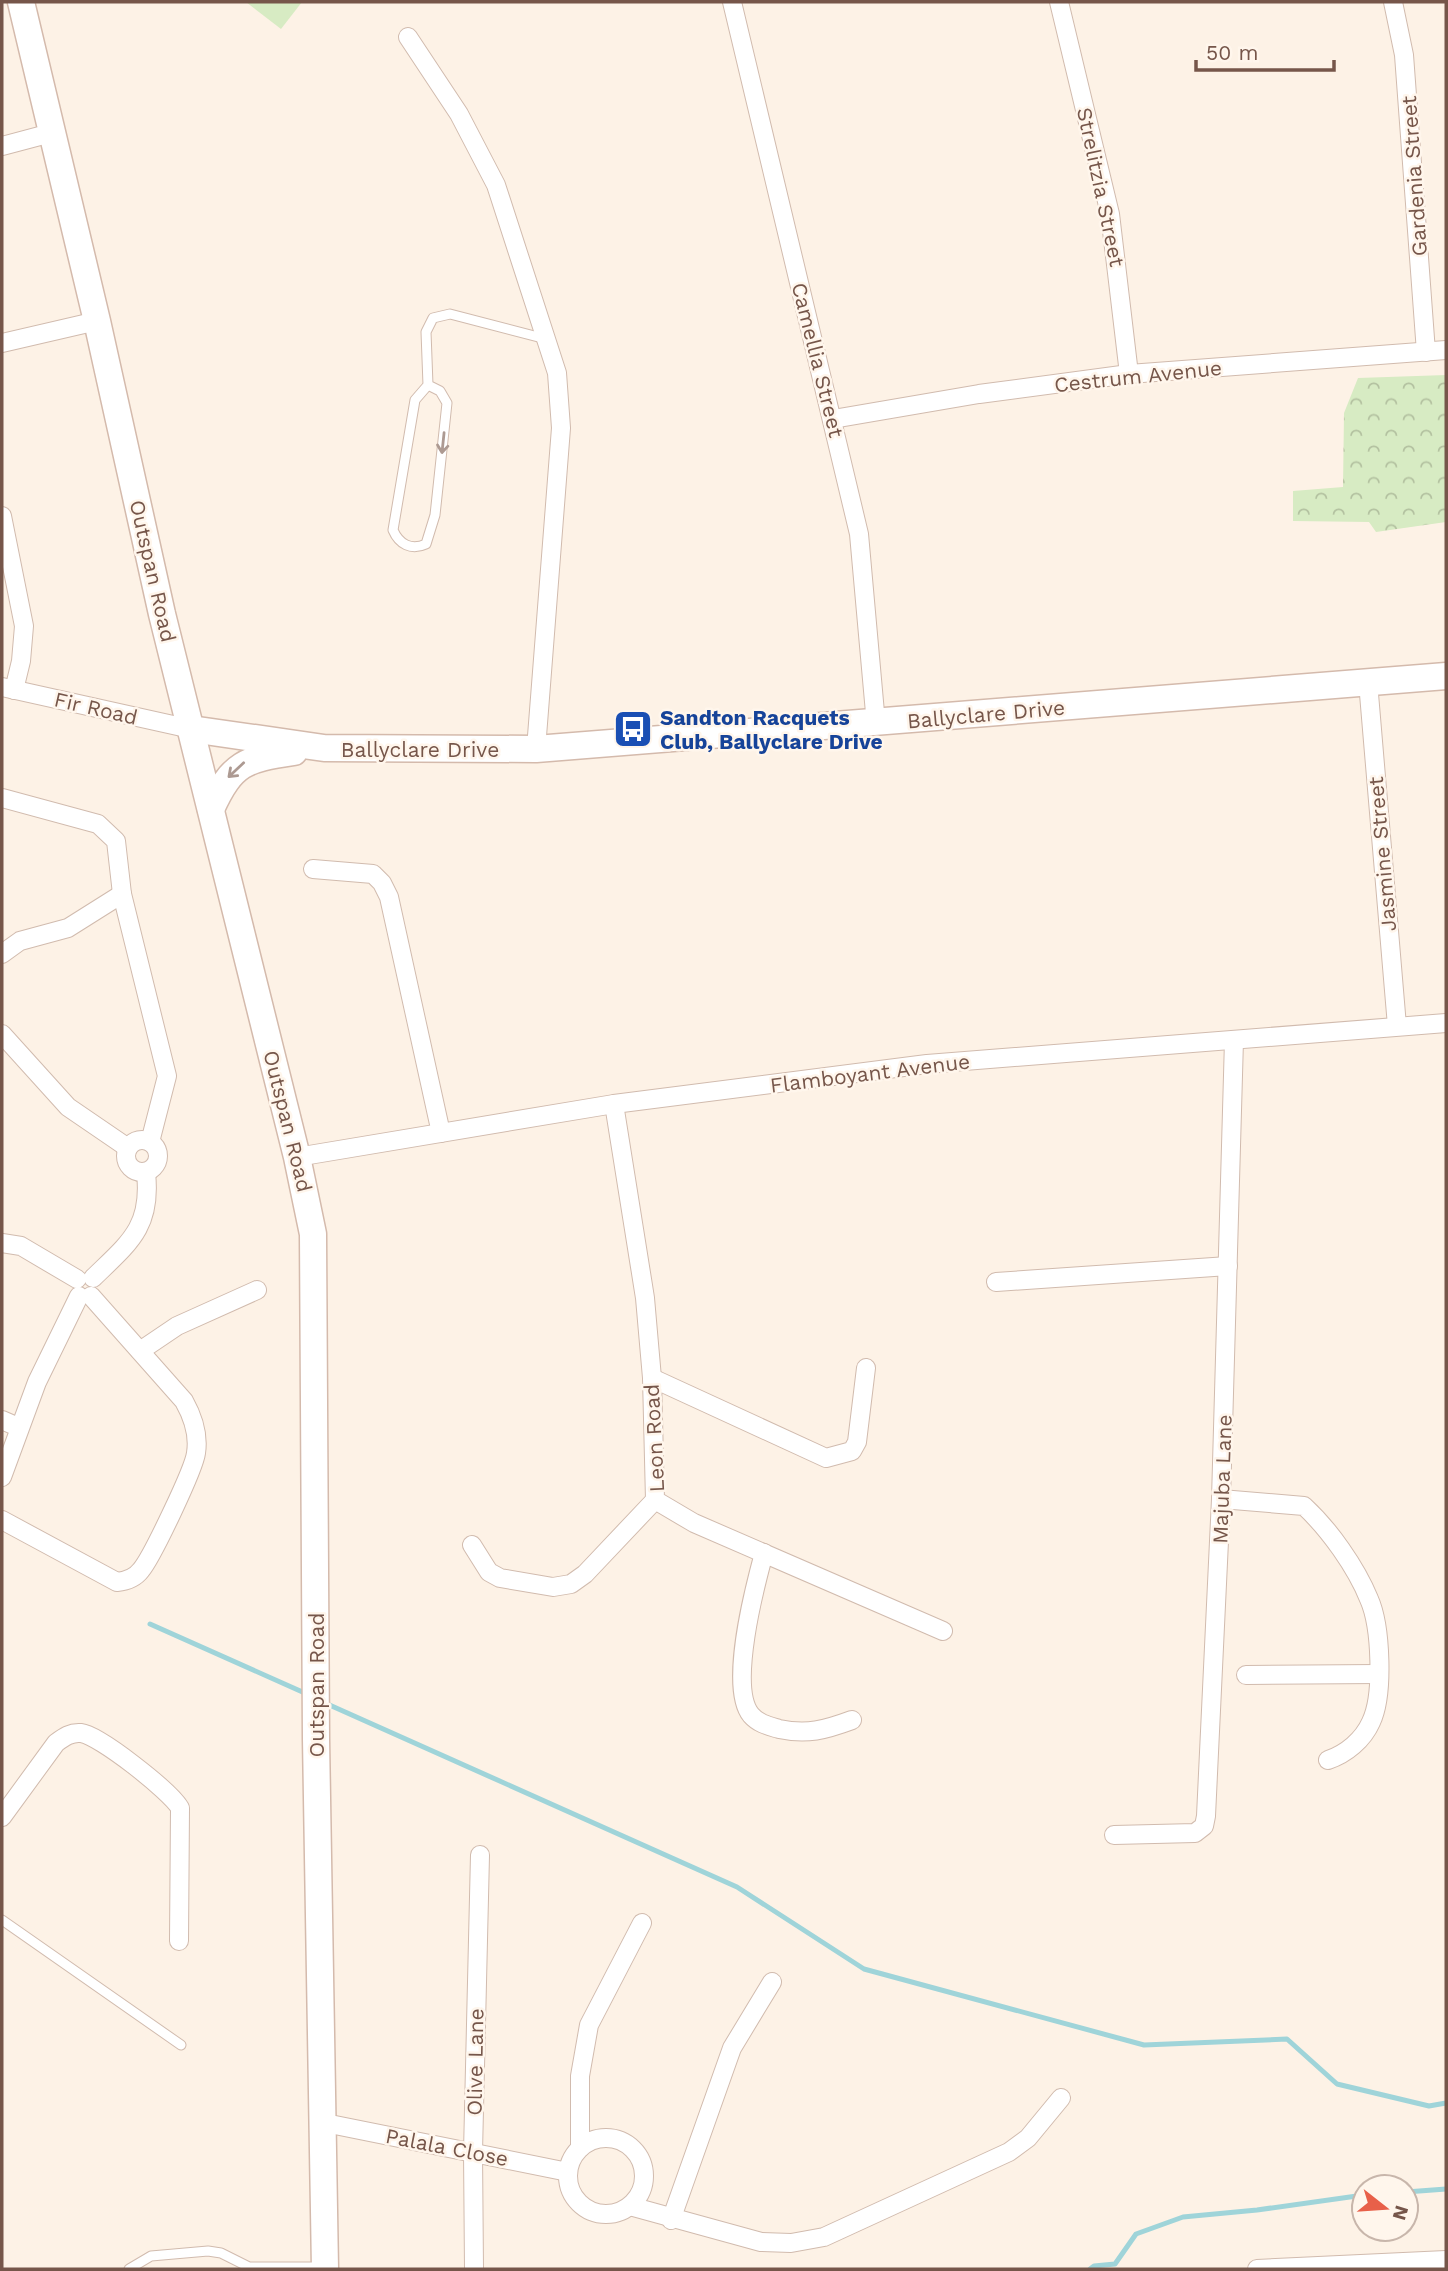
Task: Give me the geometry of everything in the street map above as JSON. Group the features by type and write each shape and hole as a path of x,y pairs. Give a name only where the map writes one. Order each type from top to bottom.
{"street":[{"name":"Outspan Road","path":"21,2 191,729 310,1211 314,1257 316,1725 325,2123 325,2268"},
{"name":"Camellia Street","path":"733,2 833,419 864,568 876,724"},
{"name":"Strelitzia Street","path":"1059,2 1110,214 1129,374"},
{"name":"Gardenia Street","path":"1393,2 1405,55 1426,352"},
{"path":"408,37 459,114 496,185 560,387 561,412 536,749"},
{"path":"2,146 51,133"},
{"path":"2,343 97,321"},
{"name":"Cestrum Avenue","path":"833,419 979,394 1129,374 1446,350"},
{"path":"2,516 24,625 21,661 8,688"},
{"name":"Ballyclare Drive","path":"191,729 324,748 536,749 876,724 1446,676"},
{"name":"Jasmine Street","path":"1368,682 1397,1026"},
{"name":"Fir Road","path":"8,688 191,729"},
{"path":"211,809 222,785 244,762 324,748"},
{"path":"2,798 78,817 106,829 116,841 122,894 167,1076 150,1142"},
{"path":"313,869 373,874 382,883 389,897 441,1133"},
{"path":"2,954 20,941 68,928 122,894"},
{"name":"Flamboyant Avenue","path":"297,1157 614,1104 927,1064 1446,1023"},
{"name":"Majuba Lane","path":"1114,1835 1195,1833 1203,1826 1206,1816 1222,1499 1234,1040"},
{"path":"6,1047 68,1107 128,1148"},
{"name":"Leon Road","path":"614,1104 645,1298 652,1378 654,1500 694,1522 943,1631"},
{"path":"138,1140 150,1142 155,1147 158,1159 152,1170 133,1171 126,1160 128,1148 138,1140"},
{"path":"2,1478 10,1423 85,1287 135,1237 146,1211 146,1172"},
{"path":"2,1243 21,1246 85,1287 184,1401 193,1418 197,1438 193,1467 141,1570 133,1578 117,1582 2,1520"},
{"path":"996,1282 1228,1266"},
{"path":"139,1350 177,1326 257,1290"},
{"path":"652,1378 826,1458 836,1458 852,1451 857,1442 866,1368"},
{"path":"1222,1499 1304,1506 1312,1513 1359,1578 1370,1600 1376,1618 1379,1674 1373,1717 1352,1747 1328,1760"},
{"path":"472,1545 489,1572 500,1578 553,1587 571,1584 585,1574 654,1500"},
{"path":"764,1553 748,1616 743,1696 748,1710 764,1725 802,1734 823,1731 852,1720"},
{"path":"1246,1675 1379,1674"},
{"path":"2,1817 56,1743 67,1735 84,1733 118,1754 168,1791 180,1808 179,1941"},
{"name":"Olive Lane","path":"474,2269 473,2152 480,1855"},
{"path":"580,2148 604,2138 617,2139 638,2155 644,2180 641,2192 630,2206 614,2213 590,2211 573,2194 568,2172 580,2148 580,2076 589,2025 642,1923"},
{"path":"671,2220 732,2048 772,1982"},
{"path":"630,2206 671,2220 761,2242 791,2243 824,2237 1009,2152 1028,2138 1061,2098"},
{"name":"Palala Close","path":"325,2123 568,2172"},
{"path":"1257,2269 1446,2260"}],"lane":[{"path":"428,385 440,391 447,403 435,515 426,544 408,546 397,541 393,530 415,400 428,385 426,332 433,318 450,314 546,339"},
{"path":"2,1920 181,2045"},
{"path":"129,2269 151,2256 208,2251 221,2253 249,2267 325,2268"}],"green space":[{"path":"246,2 302,2 281,29"},
{"path":"1446,375 1446,522 1376,532 1369,522 1293,521 1293,491 1343,487 1344,413 1358,378"}],"waterway":[{"path":"150,1624 307,1694"},
{"path":"325,1703 737,1887 864,1969 1144,2045 1287,2039 1337,2084 1429,2106 1446,2103"},
{"path":"1420,2191 1446,2189"},
{"path":"1090,2269 1094,2266 1115,2264 1136,2234 1183,2217 1350,2197"}],"place":[{"name":"Sandton Racquets Club, Ballyclare Drive","path":"633,729"}]}
